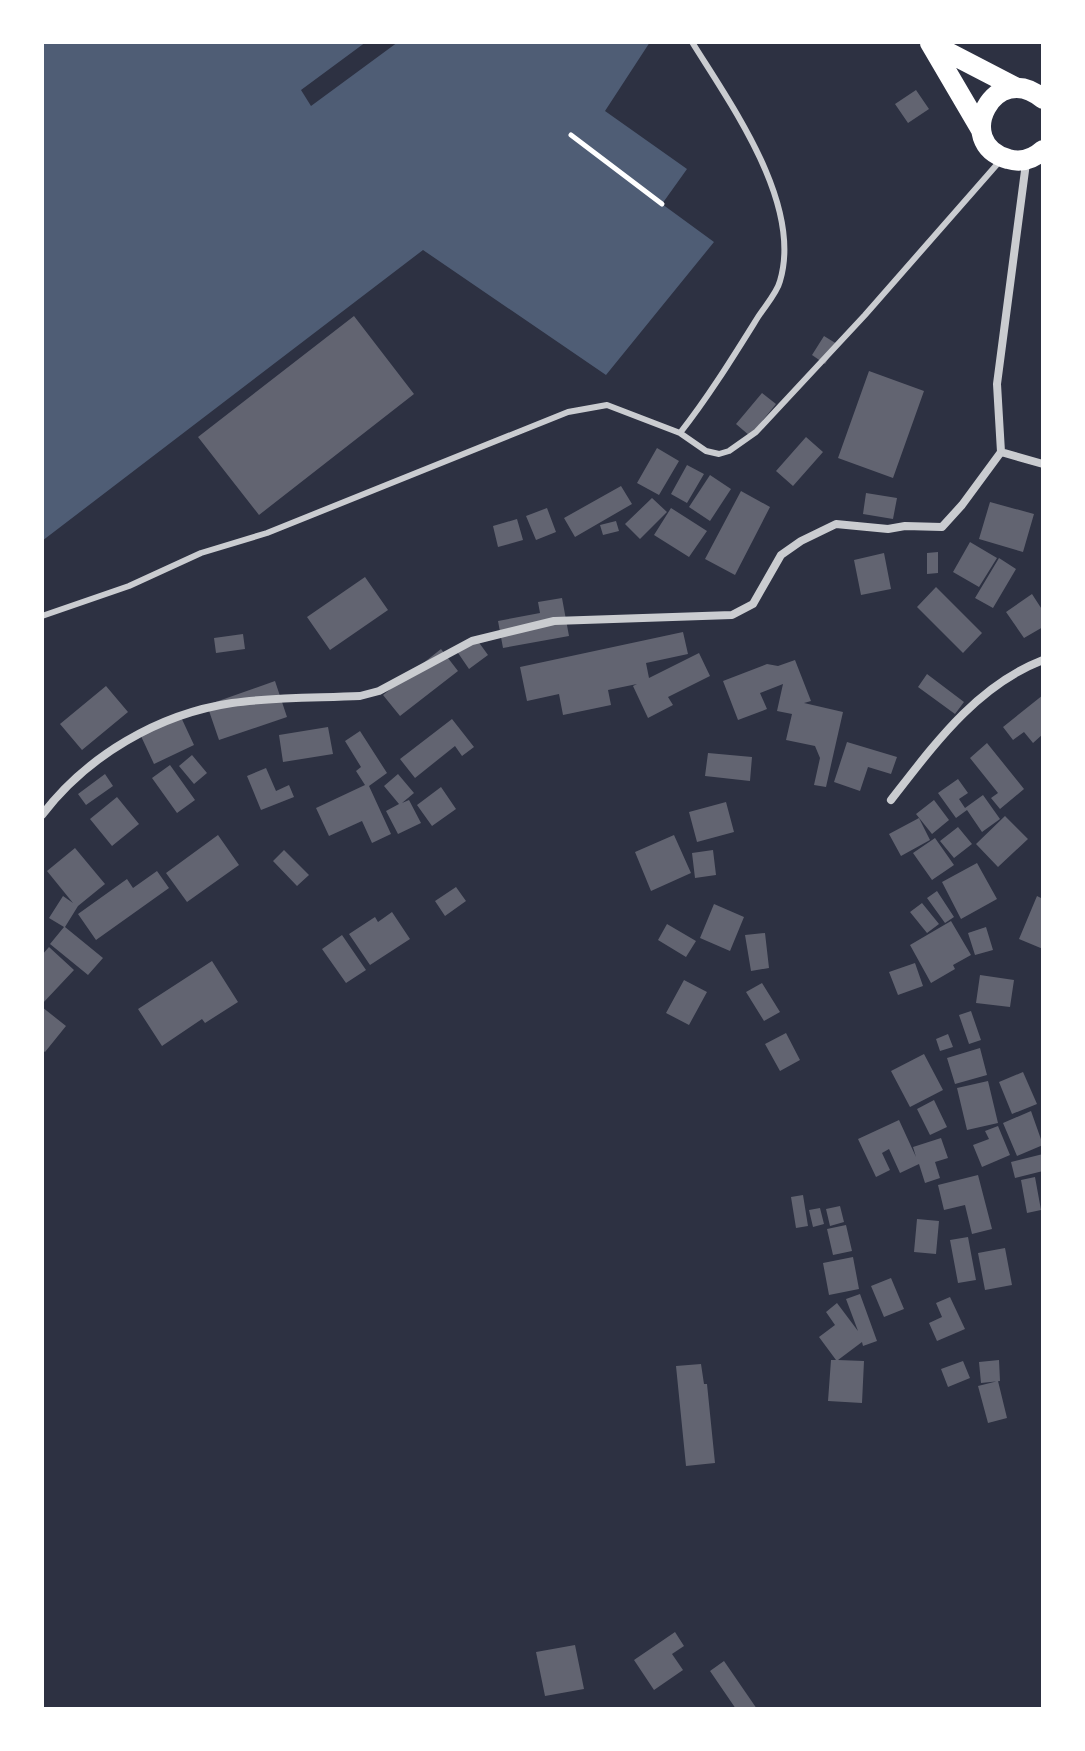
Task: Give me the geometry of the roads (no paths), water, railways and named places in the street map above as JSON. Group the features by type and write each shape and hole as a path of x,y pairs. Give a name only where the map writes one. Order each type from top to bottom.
{"main road":[{"path":"930,43 1043,99"},
{"path":"930,43 985,142 1003,158 1014,161 1035,155"},
{"path":"981,130 981,117 994,96 1017,88"}],"street":[{"path":"42,815 83,769 120,744 201,711 231,703 360,696 379,691 472,641 554,621 732,615 753,604 781,555 836,524 888,529 942,527 1001,452 997,384 1035,155"},
{"path":"1001,452 1043,464"},
{"path":"891,800 932,746 962,714 993,687 1043,660"}],"lane":[{"path":"680,433 710,394 780,282 785,236 770,177 737,115 692,42"},
{"path":"42,616 129,586 201,553 267,533 568,412 607,405 680,433 706,451 719,454 729,451 756,432 865,315 1003,158"}],"water":[{"path":"42,42 366,42 301,90 311,106 398,42 650,42 605,111 687,169 662,204 714,242 606,375 423,250 42,541"}]}
